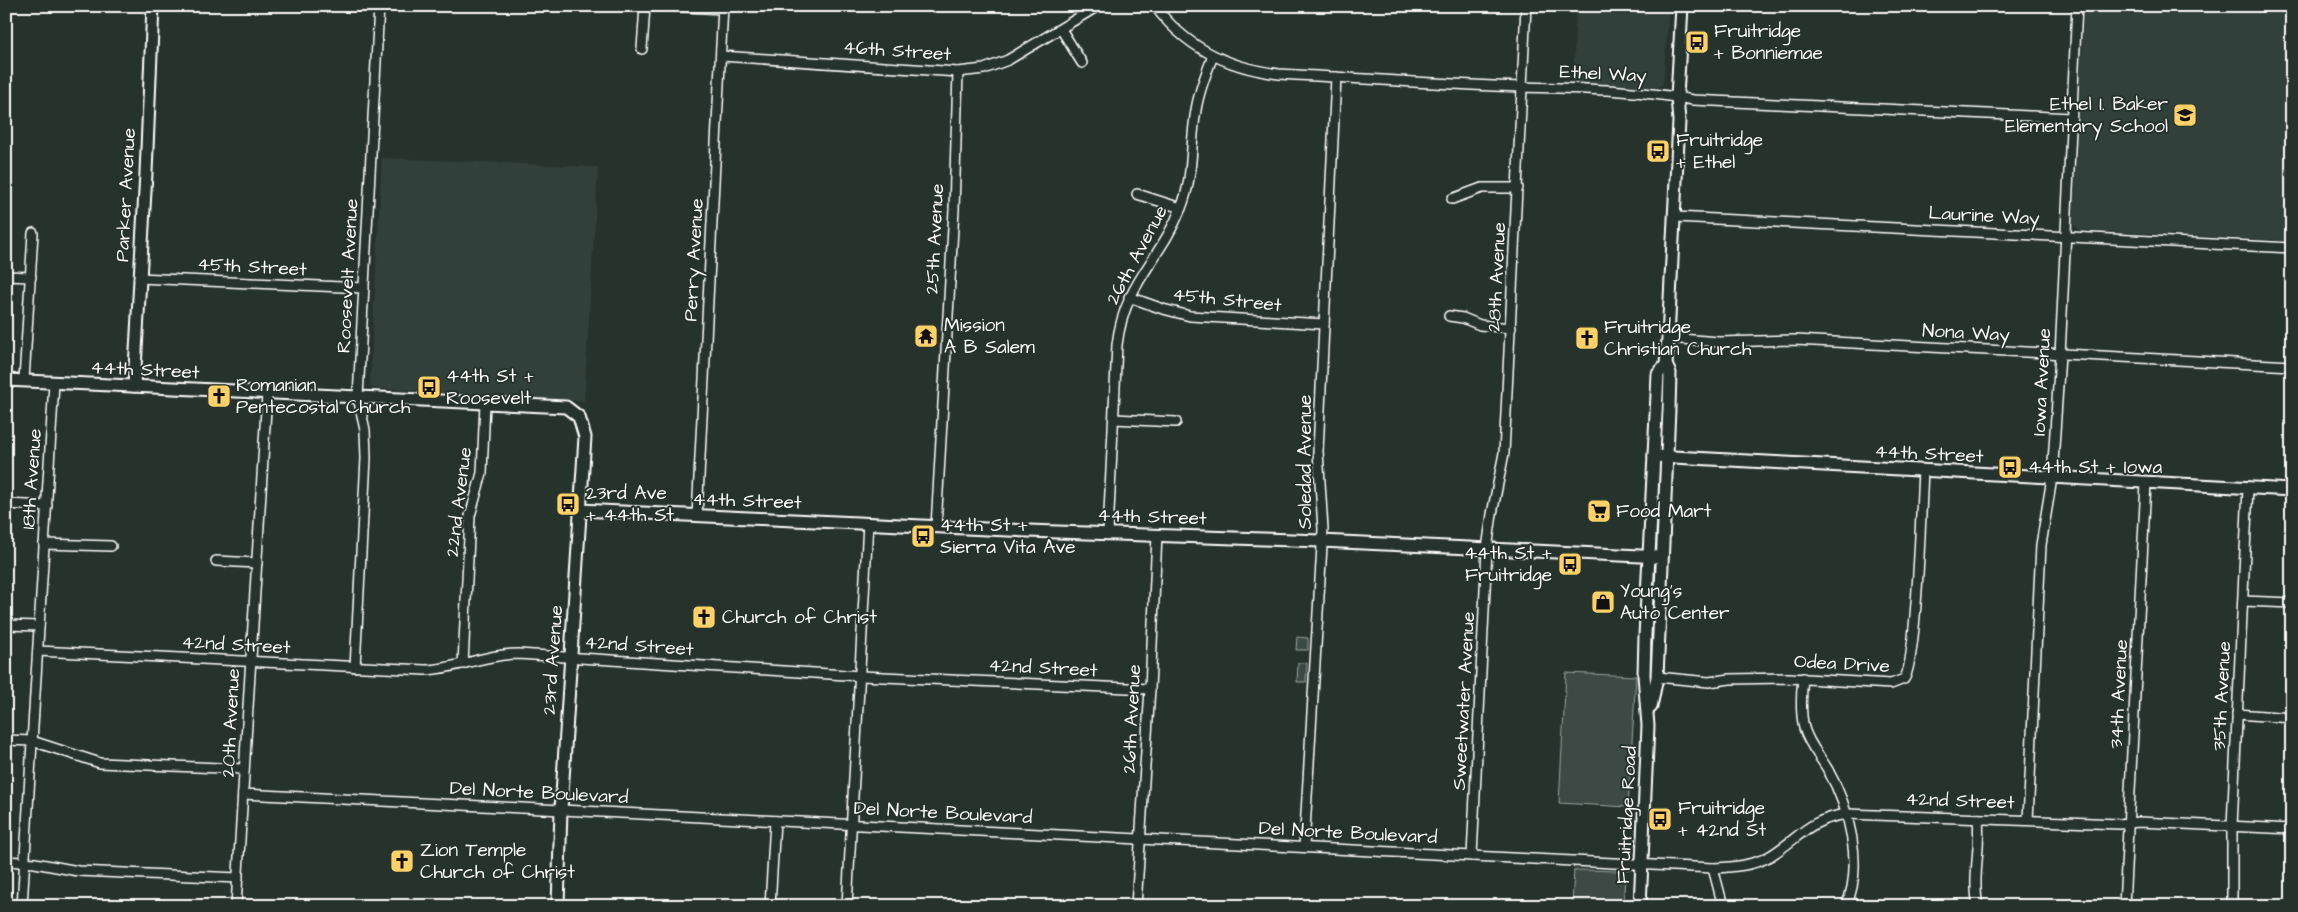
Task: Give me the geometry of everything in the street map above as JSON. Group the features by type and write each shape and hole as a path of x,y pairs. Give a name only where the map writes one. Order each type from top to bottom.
{"street":[{"name":"Parker Avenue","path":"134,386 153,6"},
{"name":"Roosevelt Avenue","path":"355,667 366,458 365,430 358,397 379,6"},
{"path":"642,49 645,6"},
{"path":"668,6 723,8"},
{"name":"46th Street","path":"721,56 958,72 984,69 1008,60 1098,6"},
{"name":"Ethel Way","path":"1154,6 1175,30 1213,56 1229,63 1261,72 1522,87 1649,92 1693,100 2071,118"},
{"name":"28th Avenue","path":"1487,548 1504,453 1526,6"},
{"name":"Fruitridge Road","path":"1640,906 1648,726 1656,677 1667,457 1670,373 1666,365 1675,217 1679,121 1677,97 1682,6"},
{"name":"Iowa Avenue","path":"2028,820 2041,545 2052,478 2060,355 2076,6"},
{"name":"Perry Avenue","path":"697,516 723,8"},
{"path":"1061,29 1082,63"},
{"name":"26th Avenue","path":"1108,533 1118,333 1129,297 1170,231 1181,208 1190,176 1196,109 1213,56"},
{"name":"25th Avenue","path":"936,527 954,210 958,72"},
{"name":"Soledad Avenue","path":"1304,847 1323,529 1317,466 1336,77"},
{"path":"1452,199 1482,188 1518,188"},
{"path":"1137,194 1181,208"},
{"name":"Laurine Way","path":"1675,217 2292,248"},
{"path":"24,380 33,233"},
{"path":"6,276 31,277"},
{"name":"45th Street","path":"140,278 364,288"},
{"name":"45th Street","path":"1129,297 1190,316 1324,324"},
{"path":"1449,316 1463,318 1480,325 1511,328"},
{"name":"Nona Way","path":"1668,338 1719,342 1795,340 2292,366"},
{"name":"Fruitridge Road","path":"1648,726 1644,675 1658,374 1666,365"},
{"name":"44th Street","path":"6,380 566,407 579,417"},
{"name":"18th Avenue","path":"22,906 54,383"},
{"name":"20th Avenue","path":"236,906 267,393"},
{"name":"22nd Avenue","path":"463,664 470,516 482,473 485,403"},
{"name":"23rd Avenue","path":"558,906 561,810 585,437 579,417"},
{"path":"1114,419 1176,422"},
{"name":"44th Street","path":"1654,456 2292,490"},
{"name":"Odea Drive","path":"1656,677 1710,682 1766,678 1803,678 1891,684 1900,682 1907,676 1914,620 1923,470"},
{"name":"34th Avenue","path":"2124,906 2146,483"},
{"name":"35th Avenue","path":"2232,906 2232,826 2248,488"},
{"path":"6,504 46,506"},
{"name":"44th Street","path":"580,510 936,527 1157,534 1662,557"},
{"path":"847,906 868,523"},
{"name":"26th Avenue","path":"1136,906 1150,689 1157,534"},
{"path":"44,544 111,546"},
{"name":"Sweetwater Avenue","path":"1472,856 1487,548"},
{"path":"216,561 257,563"},
{"path":"2243,601 2292,603"},
{"path":"6,625 39,626"},
{"name":"42nd Street","path":"38,650 425,670 450,668 508,654 861,676 1150,689"},
{"path":"1803,678 1801,710 1804,729 1812,746 1829,772 1847,814 1854,872 1846,906"},
{"path":"2237,714 2292,718"},
{"path":"6,740 32,741 100,763 244,769"},
{"name":"Del Norte Boulevard","path":"243,794 1642,864"},
{"name":"42nd Street","path":"1642,864 1713,868 1747,865 1768,857 1811,825 1829,817 1847,814 2292,829"},
{"path":"1978,819 1976,886 1978,906"},
{"path":"770,906 775,821"},
{"path":"6,861 78,871 238,878"},
{"path":"1713,868 1723,906"}],"shaded area":[{"path":"1576,6 1669,6 1663,84 1654,89 1573,84"},
{"name":"Ethel I. Baker Elementary School","path":"2084,6 2292,6 2292,241 2079,230 2073,224"},
{"path":"382,158 598,167 584,401 373,388 370,385"},
{"path":"1297,637 1308,638 1308,650 1296,650"},
{"path":"1298,663 1307,663 1306,682 1297,682"},
{"path":"1566,673 1636,676 1628,807 1559,803"},
{"path":"1574,870 1620,871 1625,877 1623,906 1572,906"}],"place":[{"name":"Fruitridge + Bonniemae","path":"1697,42"},
{"name":"Ethel I. Baker Elementary School","path":"2185,115"},
{"name":"Fruitridge + Ethel","path":"1658,151"},
{"name":"Mission A B Salem","path":"926,336"},
{"name":"Fruitridge Christian Church","path":"1587,338"},
{"name":"44th St + Roosevelt","path":"429,387"},
{"name":"Romanian Pentecostal Church","path":"219,396"},
{"name":"44th St + Iowa","path":"2010,467"},
{"name":"23rd Ave + 44th St","path":"568,504"},
{"name":"Food Mart","path":"1599,511"},
{"name":"44th St + Sierra Vita Ave","path":"923,536"},
{"name":"44th St + Fruitridge","path":"1570,564"},
{"name":"Young's Auto Center","path":"1603,602"},
{"name":"Church of Christ","path":"704,617"},
{"name":"Fruitridge + 42nd St","path":"1660,819"},
{"name":"Zion Temple Church of Christ","path":"402,861"}]}
